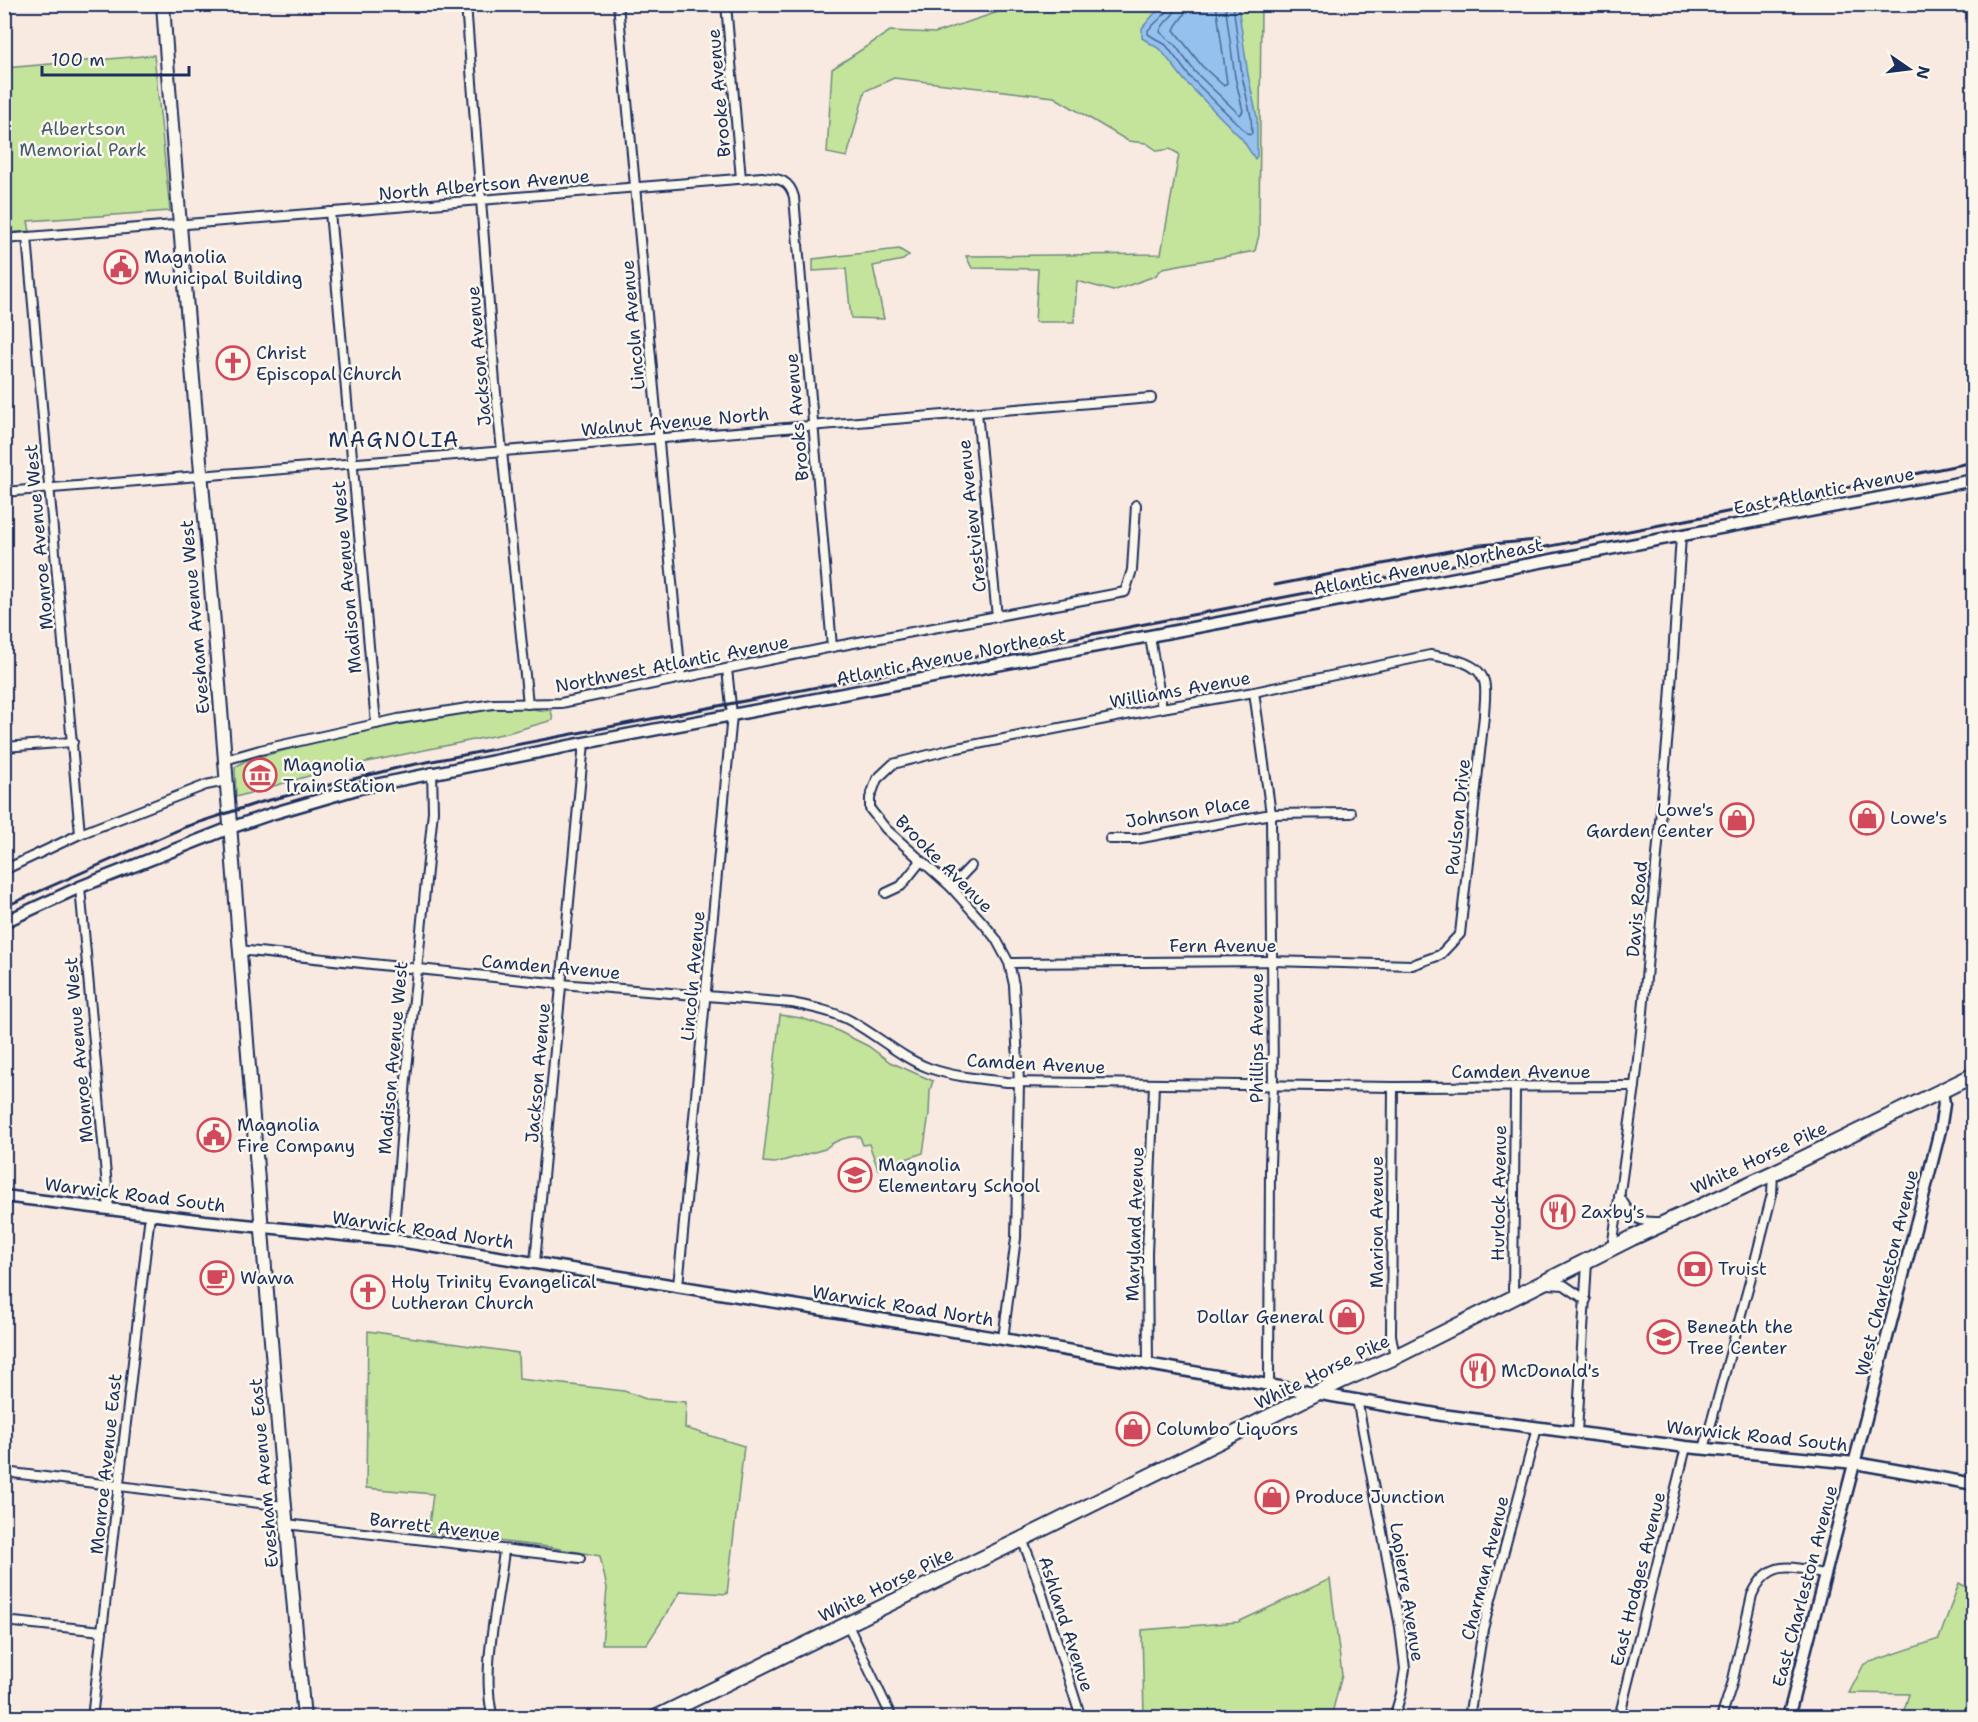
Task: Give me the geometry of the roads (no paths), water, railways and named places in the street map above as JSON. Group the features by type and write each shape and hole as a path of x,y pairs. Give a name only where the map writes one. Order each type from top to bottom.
{"highway":[{"name":"White Horse Pike","path":"655,1718 1343,1380 1395,1357 1612,1248 1974,1075"}],"main road":[{"name":"Evesham Avenue West","path":"163,4 179,225 202,476 238,950 262,1226"},
{"name":"Evesham Avenue East","path":"262,1226 284,1506 304,1718"}],"street":[{"name":"Jackson Avenue","path":"466,4 502,451 528,704"},
{"name":"Lincoln Avenue","path":"618,4 681,678"},
{"name":"Brooke Avenue","path":"726,4 741,179"},
{"name":"North Albertson Avenue","path":"4,239 762,177 777,179 790,186"},
{"name":"Brooks Avenue","path":"790,186 794,197 832,647"},
{"name":"Madison Avenue West","path":"330,212 376,724"},
{"name":"Monroe Avenue West","path":"27,237 80,834"},
{"name":"Walnut Avenue North","path":"4,492 1151,399"},
{"name":"Crestview Avenue","path":"977,412 997,617"},
{"name":"East Atlantic Avenue","path":"1681,536 1974,480"},
{"name":"Northwest Atlantic Avenue","path":"225,760 376,724 493,704 561,703 832,647 1125,592 1132,570 1136,505"},
{"name":"Atlantic Avenue Northeast","path":"4,922 80,887 230,828 360,788 584,743 1681,536"},
{"name":"Davis Road","path":"1612,1248 1635,1086 1668,732 1681,536"},
{"path":"1150,637 1162,708"},
{"name":"Williams Avenue","path":"886,770 893,764 952,749 1254,692 1430,655 1452,659 1476,668 1478,672"},
{"name":"Lincoln Avenue","path":"678,1287 732,715 727,669"},
{"name":"Paulson Drive","path":"1435,956 1440,955 1460,934 1484,716 1485,682 1478,672"},
{"name":"Phillips Avenue","path":"1254,692 1271,814 1273,1086 1270,1165 1269,1384"},
{"path":"4,747 73,742"},
{"name":"Jackson Avenue","path":"534,1262 584,743"},
{"name":"Brooke Avenue","path":"886,770 877,779 870,798 870,809 886,829 951,887 996,939 1008,963 1014,985 1019,1082 1016,1238 1003,1340"},
{"name":"Madison Avenue West","path":"393,1240 433,811 432,772"},
{"path":"4,870 80,834 206,785 226,781"},
{"name":"Johnson Place","path":"1110,839 1136,839 1271,814 1351,813"},
{"path":"886,893 901,886 921,861"},
{"path":"951,887 971,866"},
{"name":"Monroe Avenue West","path":"80,887 109,1209"},
{"name":"Camden Avenue","path":"238,950 561,984 792,1002 822,1009 848,1020 905,1057 931,1068 959,1076 1019,1082 1515,1088 1635,1086"},
{"name":"Fern Avenue","path":"1008,963 1272,961 1412,966 1435,956"},
{"name":"Maryland Avenue","path":"1148,1364 1148,1252 1154,1084"},
{"name":"Marion Avenue","path":"1393,1087 1391,1335 1395,1357"},
{"name":"Hurlock Avenue","path":"1513,1298 1515,1088"},
{"name":"West Charleston Avenue","path":"1855,1463 1940,1130 1944,1104 1942,1090"},
{"path":"1704,1449 1772,1194 1773,1173"},
{"path":"1619,1195 1633,1216 1647,1222 1666,1222"},
{"name":"Warwick Road South","path":"4,1196 262,1226"},
{"name":"Monroe Avenue East","path":"92,1718 150,1214"},
{"name":"Warwick Road North","path":"262,1226 393,1240 534,1262 1269,1384 1442,1415 1537,1428"},
{"path":"1577,1432 1587,1262"},
{"path":"1543,1283 1564,1285 1586,1300"},
{"name":"Lapierre Avenue","path":"1357,1399 1400,1627 1405,1669 1394,1718"},
{"name":"Warwick Road South","path":"1537,1428 1704,1449 1855,1463 1974,1484"},
{"name":"Charman Avenue","path":"1469,1718 1483,1629 1537,1428"},
{"name":"East Hodges Avenue","path":"1619,1718 1686,1447"},
{"name":"East Charleston Avenue","path":"1788,1718 1855,1463"},
{"path":"4,1472 284,1506"},
{"name":"Barrett Avenue","path":"286,1524 580,1558"},
{"name":"Ashland Avenue","path":"1022,1539 1036,1575 1081,1718"},
{"path":"493,1718 488,1700 490,1655 504,1550"},
{"path":"1721,1718 1732,1684 1752,1594 1758,1583 1764,1575 1783,1566 1825,1575"},
{"path":"4,1621 102,1631"},
{"path":"847,1623 892,1718"}],"water":[{"path":"1167,5 1238,5 1248,75 1257,117 1257,156 1255,159 1242,139 1185,81 1161,50 1142,38 1142,28 1154,14"}],"railway":[{"path":"4,907 185,827 258,803 401,767 1712,515 1974,462"},
{"path":"1275,585 1480,545 1538,540"}],"place":[{"name":"Magnolia Municipal Building","path":"121,267"},
{"name":"Christ Episcopal Church","path":"233,363"},
{"name":"Magnolia Train Station","path":"260,775"},
{"name":"Lowe's","path":"1867,818"},
{"name":"Lowe's Garden Center","path":"1737,820"},
{"name":"Magnolia Fire Company","path":"214,1135"},
{"name":"Magnolia Elementary School","path":"855,1175"},
{"name":"Zaxby's","path":"1558,1212"},
{"name":"Truist","path":"1695,1269"},
{"name":"Wawa","path":"217,1278"},
{"name":"Holy Trinity Evangelical Lutheran Church","path":"368,1292"},
{"name":"Dollar General","path":"1347,1317"},
{"name":"Beneath the Tree Center","path":"1664,1337"},
{"name":"McDonald's","path":"1478,1371"},
{"name":"Columbo Liquors","path":"1133,1429"},
{"name":"Produce Junction","path":"1272,1497"}],"district":[{"name":"MAGNOLIA","path":"394,440"}],"park label":[{"name":"Albertson Memorial Park","path":"83,139"}]}
